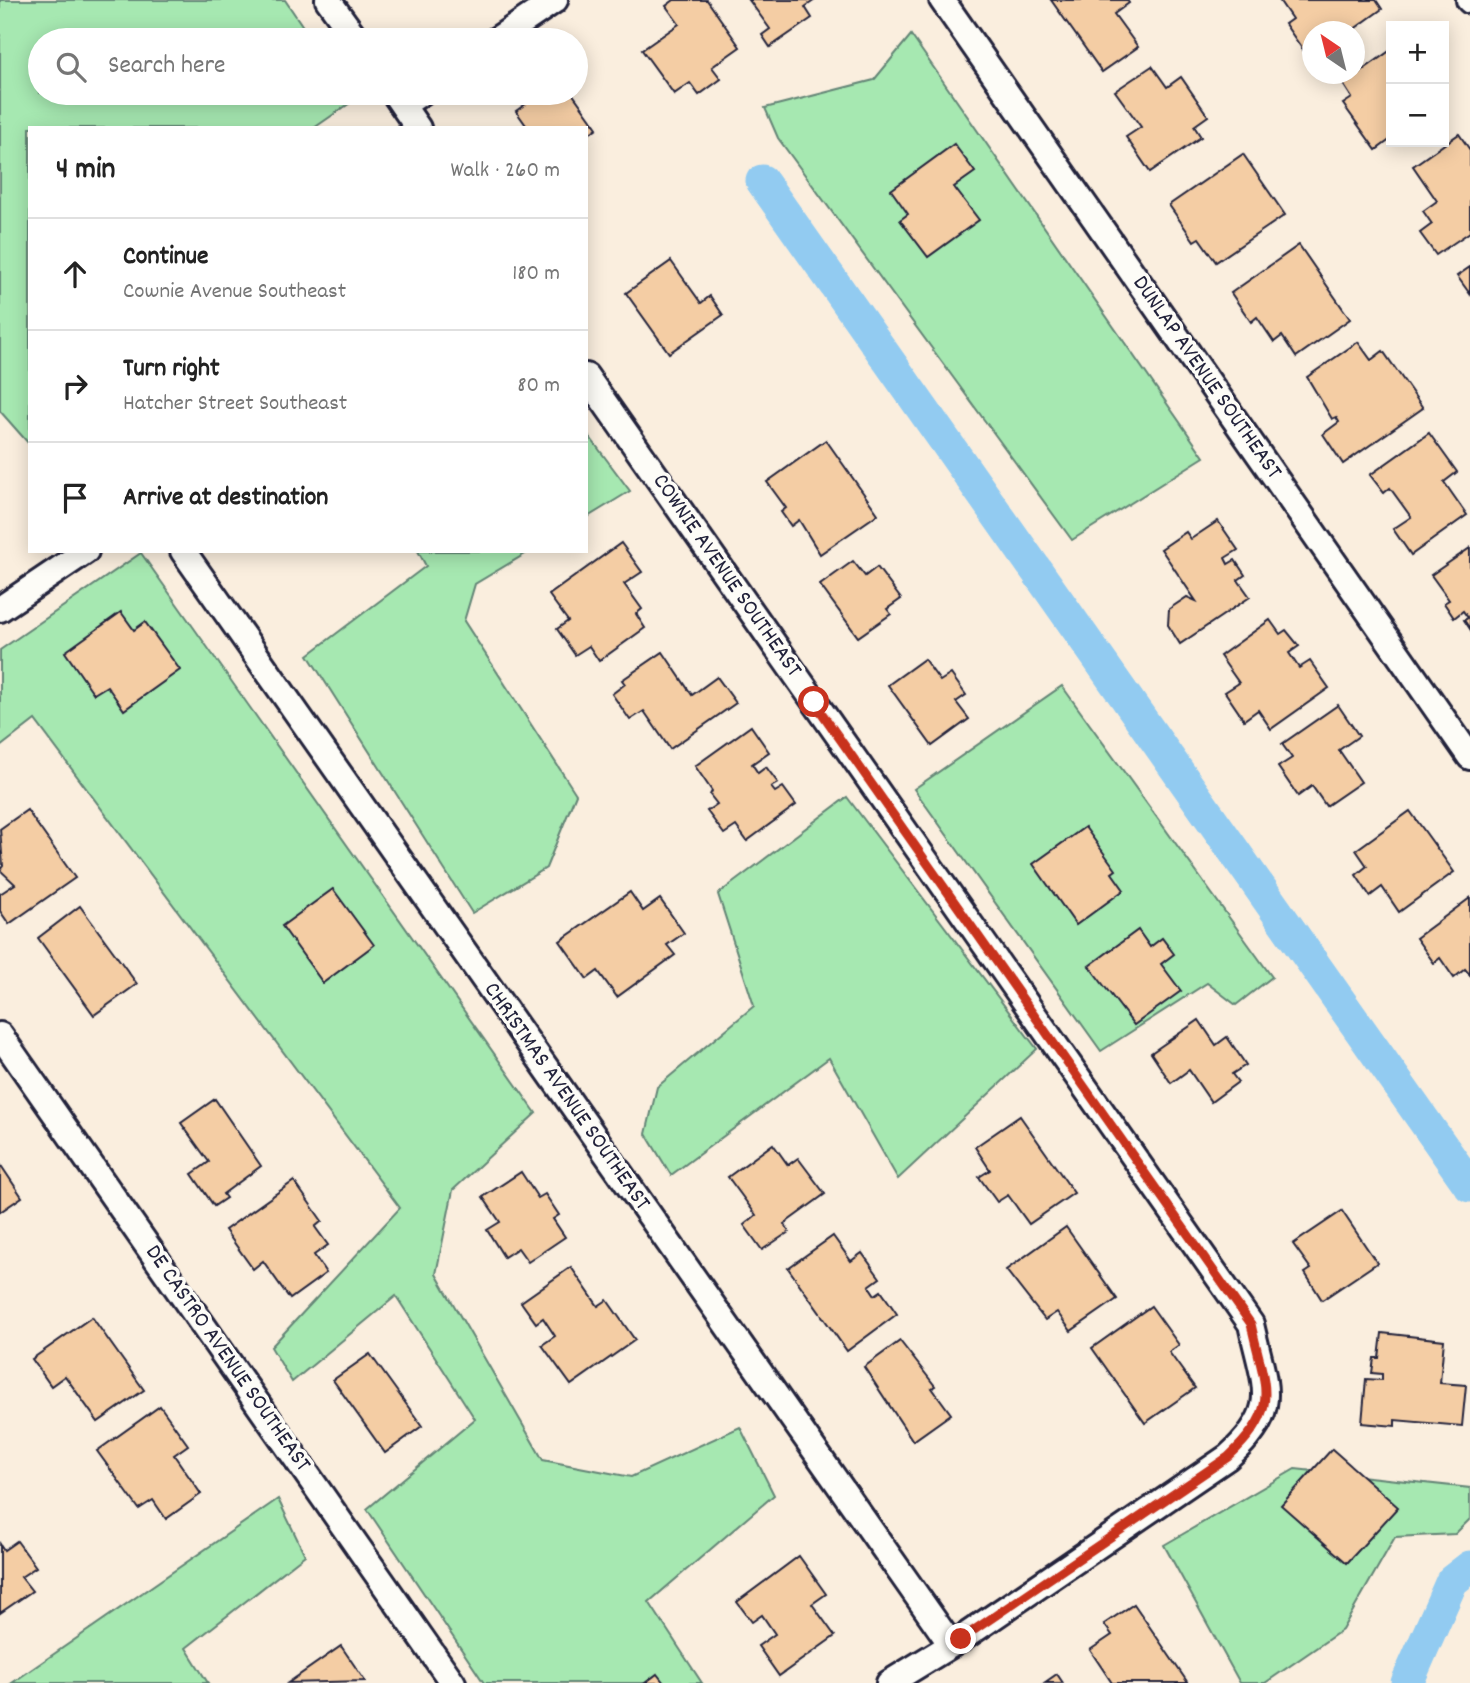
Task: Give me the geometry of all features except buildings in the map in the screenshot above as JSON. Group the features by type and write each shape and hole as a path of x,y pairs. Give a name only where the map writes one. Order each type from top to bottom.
{"street":[{"path":"328,0 348,28"},
{"path":"514,28 555,0"},
{"name":"DUNLAP AVENUE SOUTHEAST","path":"942,0 1470,757"},
{"path":"409,105 417,126"},
{"name":"COWNIE AVENUE SOUTHEAST","path":"588,379 1251,1324 1266,1395 1265,1409 1248,1438 1228,1457 950,1643"},
{"path":"0,609 83,553"},
{"name":"CHRISTMAS AVENUE SOUTHEAST","path":"184,553 950,1643"},
{"name":"DE CASTRO AVENUE SOUTHEAST","path":"0,1035 453,1683"},
{"path":"888,1683 950,1643"}],"green space":[{"path":"0,0 285,0 304,28 28,28 28,105 347,105 317,126 28,126 28,443 0,411"},
{"path":"911,35 1204,457 1072,540 778,138 765,108 874,80"},
{"path":"588,435 630,491 588,517"},
{"path":"141,553 536,1113 453,1190 436,1274 543,1460 631,1477 740,1427 774,1495 649,1602 702,1683 484,1683 367,1509 475,1419 396,1296 292,1382 271,1347 400,1208 35,720 0,747 0,650"},
{"path":"419,553 527,553 475,584 464,621 576,794 546,868 472,913 308,655 426,566"},
{"path":"1062,686 1272,977 1236,1005 1207,983 1101,1051 914,789"},
{"path":"847,797 1037,1049 898,1179 829,1058 671,1175 646,1134 657,1087 754,1006 718,894"},
{"path":"1295,1469 1470,1488 1470,1519 1455,1534 1395,1537 1342,1630 1265,1683 1240,1683 1164,1545"},
{"path":"278,1499 305,1555 186,1648 208,1683 12,1683"}],"waterway":[{"path":"762,181 1470,1186"},
{"path":"1407,1683 1452,1581 1470,1567"}],"route":[{"path":"814,702 1251,1324 1266,1395 1262,1419 1248,1438 1228,1457 961,1639"}]}
